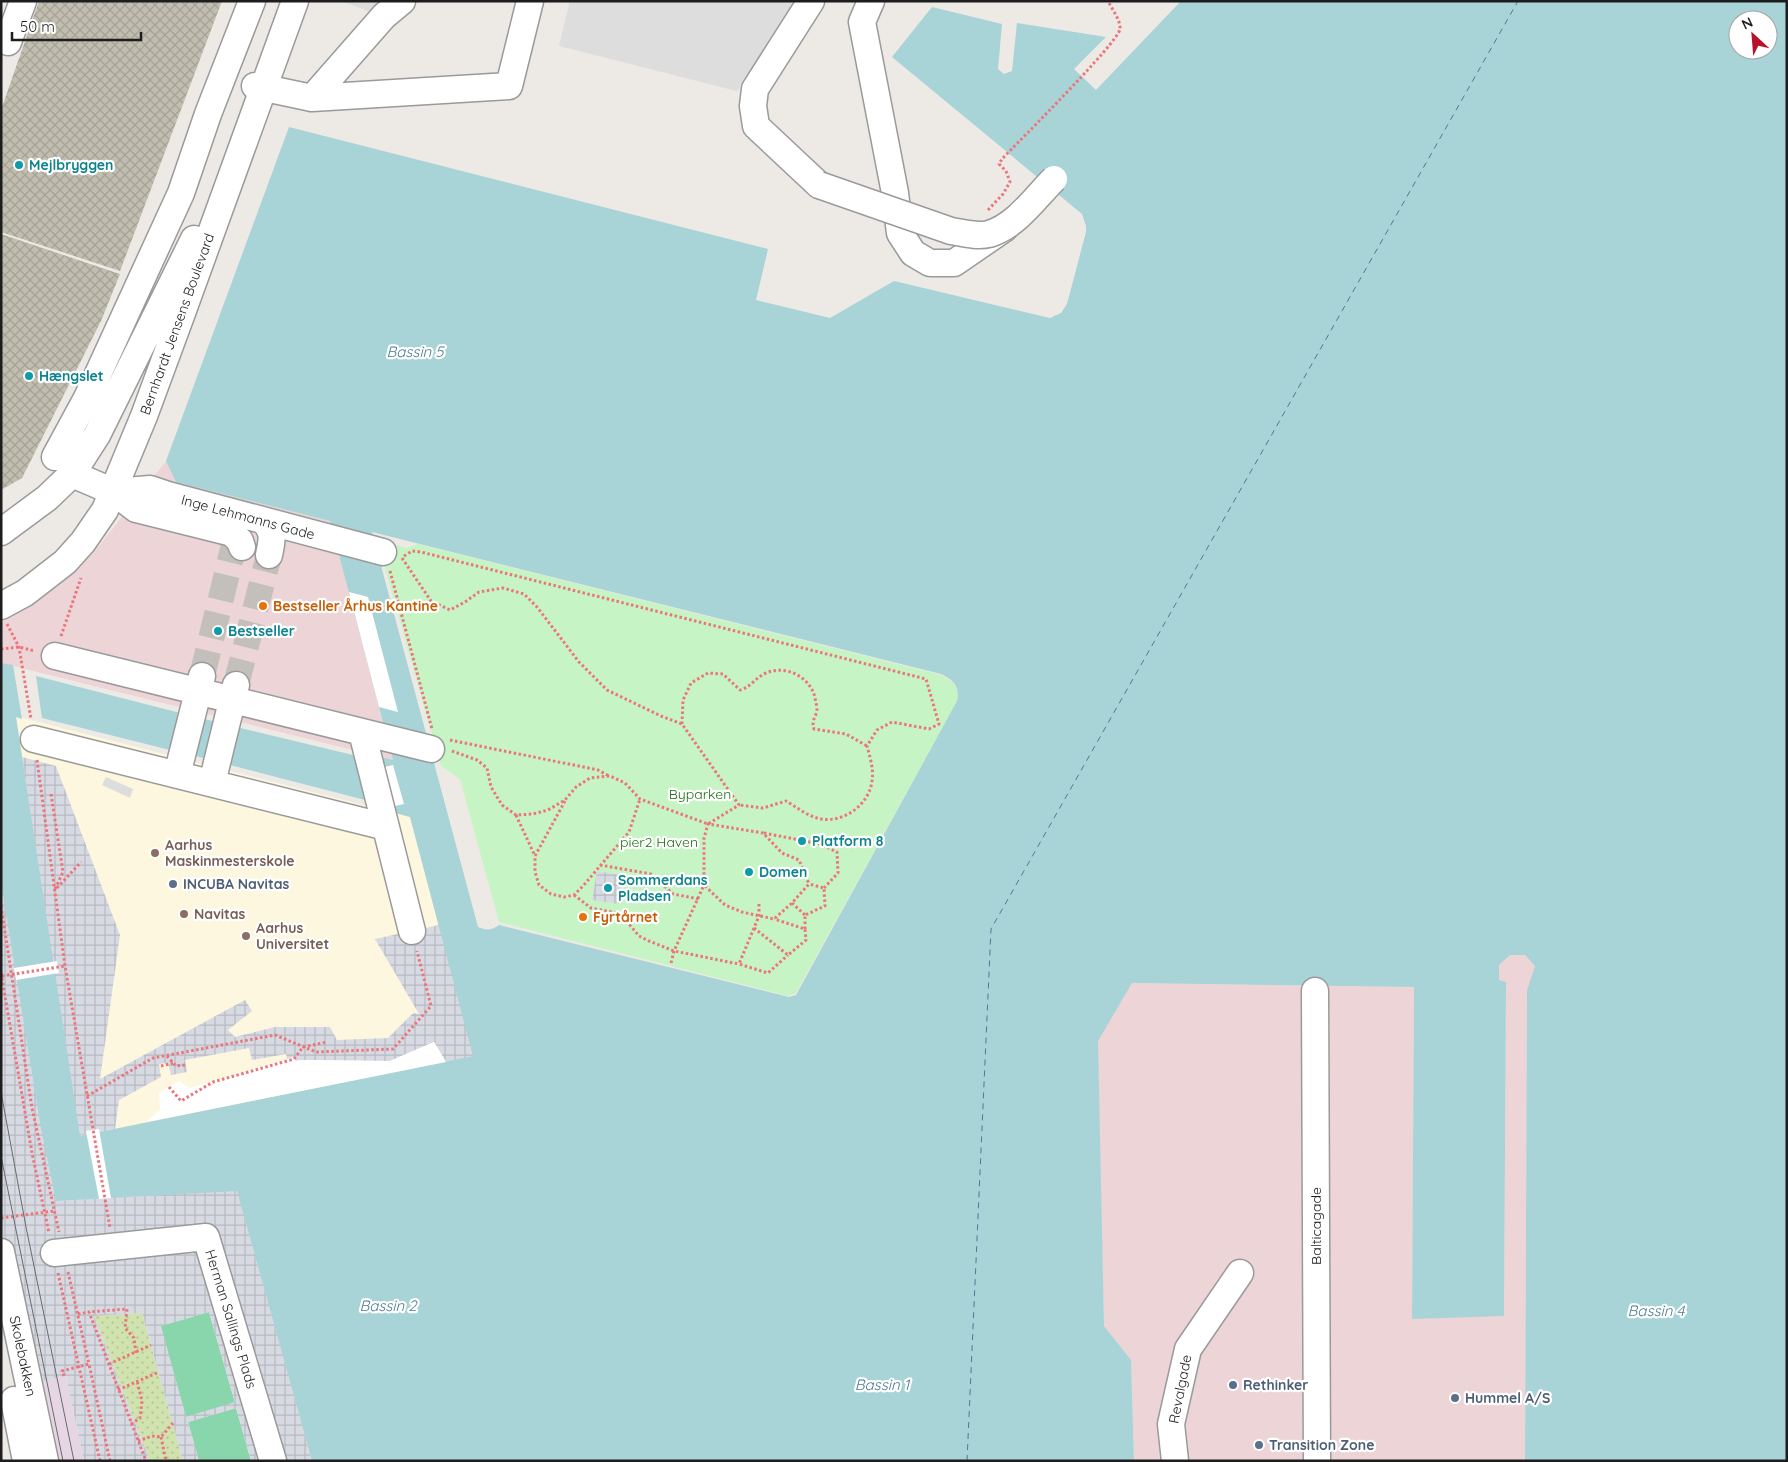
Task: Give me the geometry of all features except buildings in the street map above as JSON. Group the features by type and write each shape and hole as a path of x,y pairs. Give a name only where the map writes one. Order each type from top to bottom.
{"street":[{"path":"8,42 23,1"},
{"path":"64,465 87,398 181,193 208,114 252,1"},
{"name":"Bernhardt Jensens Boulevard","path":"4,614 25,593 65,562 84,542 96,526 114,492 175,332 260,86 284,1"},
{"name":"Bernhardt Jensens Boulevard","path":"1,532 47,498 64,465 97,435 217,192 295,1"},
{"path":"312,98 384,16 402,1"},
{"path":"260,86 312,98 509,86 530,1"},
{"path":"811,1 756,89 754,106 756,126 819,184 951,230 973,235 989,234 1015,219 1054,178 1012,224 954,263 930,263 913,253 900,233 895,193 862,22 871,1"},
{"name":"Inge Lehmanns Gade","path":"64,465 114,492 136,509 232,533 248,547 272,536 268,524 262,520"},
{"name":"Inge Lehmanns Gade","path":"114,492 150,489 390,554"},
{"path":"55,656 234,692 374,735 437,741"},
{"path":"177,775 200,684"},
{"path":"212,783 234,692"},
{"path":"374,735 386,826 412,931"},
{"path":"34,739 386,826"},
{"name":"Balticagade","path":"1315,991 1317,1461"},
{"name":"Herman Sallings Plads","path":"59,1253 206,1237 273,1461"},
{"name":"Skolebakken","path":"1,1252 45,1461"},
{"name":"Revalgade","path":"1174,1461 1171,1424 1188,1349 1240,1272"},
{"name":"Skolebakken","path":"1,1333 26,1461"}],"path":[{"path":"1002,159 1117,36 1120,28 1119,22 1108,1"},
{"path":"390,554 412,551 421,552 926,679 938,724 929,729 892,722 877,730 867,746 871,763 872,781 865,800 848,815 833,818 817,818 786,801 763,808 739,805 708,824 704,838 704,885 674,952 671,963"},
{"path":"390,554 431,601 450,610 479,592 504,588 524,594 537,607 579,662 607,690 682,724 739,805"},
{"path":"390,554 437,741 455,752 477,760 486,768 490,787 502,805 516,815 535,856 535,872 540,884 551,894 564,897 574,895 629,832 640,799"},
{"path":"1,649 19,647 55,656 81,577"},
{"path":"4,614 19,647 34,739 65,966 92,1130 114,1247"},
{"path":"682,724 683,700 691,684 708,673 723,674 740,690 745,689 766,672 782,670 796,674 808,682 814,694 817,710 812,724 814,729 846,734 867,746"},
{"path":"437,741 598,770 625,783 640,799 708,824 820,844 836,852 838,873 824,888 825,906 805,915"},
{"path":"535,856 565,800 576,787 590,778 610,776"},
{"path":"51,794 63,872 54,890"},
{"path":"516,815 533,814 548,810 565,800"},
{"path":"763,833 782,853 799,860 809,884"},
{"path":"54,890 80,862"},
{"path":"600,865 651,874 674,894 698,899"},
{"path":"809,884 824,888"},
{"path":"774,919 792,904 809,884"},
{"path":"704,885 725,905 742,912 774,919 805,929"},
{"path":"574,895 591,908 617,913 623,917 639,936 674,952 739,964 768,973 806,940 805,915 792,904"},
{"path":"739,964 759,916 759,904"},
{"path":"1,906 13,974 32,1108 54,1211 78,1367 100,1461"},
{"path":"754,928 788,955"},
{"path":"87,1096 153,1058 275,1035 316,1052 393,1049 431,1006 412,931"},
{"path":"65,966 2,974 32,1153 45,1212 78,1314 110,1461"},
{"path":"169,1087 181,1101 213,1082 294,1059 304,1047 327,1042"},
{"path":"167,1056 175,1065"},
{"path":"169,1068 175,1065"},
{"path":"161,1066 185,1065"},
{"path":"1,1218 54,1211"},
{"path":"78,1314 127,1309 125,1328 134,1338 136,1352"},
{"path":"89,1312 146,1461"},
{"path":"109,1364 151,1345"},
{"path":"64,1376 62,1371 89,1364"},
{"path":"118,1390 159,1372"},
{"path":"131,1424 140,1418 142,1401 136,1381"},
{"path":"161,1437 173,1423"},
{"path":"138,1441 152,1436 161,1437"},
{"path":"161,1437 166,1461"}],"shaded area":[{"name":"Mejlbryggen","path":"39,1 222,1 120,271 1,232 1,110"},
{"path":"342,1 385,1 373,13"},
{"path":"570,1 796,1 771,44 737,91 559,46"},
{"name":"Hængslet","path":"1,234 120,274 101,321 22,478 1,490"},
{"path":"166,461 177,482 330,521 393,760 1,663 1,623 37,602 75,572 99,546"},
{"name":"Aarhus Universitet","path":"16,716 410,817 474,1056 79,1136"},
{"path":"22,757 56,766 120,935 100,1079 245,1000 252,1011 228,1030 235,1037 275,1027 330,1027 337,1040 388,1038 413,1013 419,1014 375,939 439,925 474,1056 446,1062 434,1042 390,1061 295,1061 294,1057 287,1059 286,1054 252,1060 249,1048 185,1060 187,1072 171,1075 168,1063 159,1064 161,1077 119,1100 115,1129 79,1136"},
{"path":"106,777 133,789 130,798 102,785"},
{"name":"Sommerdans Pladsen","path":"597,871 625,876 619,904 592,900"},
{"path":"1,874 56,1201 237,1190 312,1461 251,1461 236,1408 188,1422 199,1461 183,1461 142,1313 94,1316 150,1461 84,1461 66,1376 33,1383 1,1226","holes":["209,1312 235,1402 186,1417 161,1326"]},
{"path":"1510,955 1525,955 1535,966 1527,990 1525,1461 1134,1461 1131,1360 1104,1326 1097,1041 1132,983 1414,987 1412,1318 1504,1316 1506,982 1499,980 1499,965"},
{"path":"66,1376 84,1461 52,1461 36,1382"}],"green space":[{"name":"Byparken","path":"377,540 407,548 418,544 937,674 953,683 958,695 957,701 796,993 788,996 499,922 460,779 441,766"},
{"path":"209,1312 235,1403 186,1417 160,1326"},
{"path":"142,1313 183,1461 150,1461 94,1316"},
{"path":"236,1408 251,1461 199,1461 188,1422"}],"water":[{"path":"1181,1 1787,1 1787,1461 1525,1461 1527,990 1535,966 1525,955 1510,955 1499,965 1499,980 1506,982 1504,1316 1412,1319 1414,987 1132,983 1098,1041 1104,1326 1131,1360 1134,1461 312,1461 237,1191 56,1201 41,1128 1,882 1,663 13,665 22,719 16,717 80,1136 473,1056 410,817 392,812 376,756 393,760 330,521 176,482 166,461 289,127 768,249 756,300 830,318 894,281 1050,318 1061,313 1067,304 1086,232 1082,214 892,57 932,7 1002,24 998,69 1004,74 1012,71 1017,23 1106,37 1074,69 1096,90","holes":["372,532 941,674 955,684 958,692 957,701 796,995 789,997 499,925 494,928 484,929 478,927"]},
{"path":"36,676 184,714 174,751 42,718"},
{"path":"201,718 220,723 209,760 190,754"},
{"path":"236,727 357,756 369,801 226,764"}],"pier":[{"path":"349,592 368,597 398,712 379,707"},
{"path":"393,765 404,804 395,806 384,767"},
{"path":"57,961 59,973 16,980 14,968"},
{"path":"434,1042 446,1062 146,1122 160,1110 159,1093 179,1081 190,1088 294,1057 296,1061 390,1061"},
{"path":"99,1129 111,1198 99,1199 86,1131"}],"ferry route":[{"path":"967,1461 991,929 1518,1"}],"tunnel":[{"path":"202,676 234,545"},
{"path":"236,685 269,555"}],"tram line":[{"path":"1,1092 26,1227 74,1461"},
{"path":"1,1156 63,1461"}],"place":[{"name":"Mejlbryggen","path":"19,165"},
{"name":"Hængslet","path":"29,376"},
{"name":"Bestseller Århus Kantine","path":"263,606"},
{"name":"Bestseller","path":"218,631"},
{"name":"Platform 8","path":"802,841"},
{"name":"Aarhus Maskinmesterskole","path":"155,853"},
{"name":"Domen","path":"749,872"},
{"name":"INCUBA Navitas","path":"173,884"},
{"name":"Sommerdans Pladsen","path":"608,888"},
{"name":"Navitas","path":"184,914"},
{"name":"Fyrtårnet","path":"583,917"},
{"name":"Aarhus Universitet","path":"246,936"},
{"name":"Rethinker","path":"1233,1385"},
{"name":"Hummel A/S","path":"1455,1398"},
{"name":"Transition Zone","path":"1259,1445"}],"water label":[{"name":"Bassin 5","path":"415,351"},
{"name":"Bassin 2","path":"388,1305"},
{"name":"Bassin 4","path":"1656,1310"},
{"name":"Bassin 1","path":"882,1384"}],"park label":[{"name":"pier2 Haven","path":"659,842"}]}
